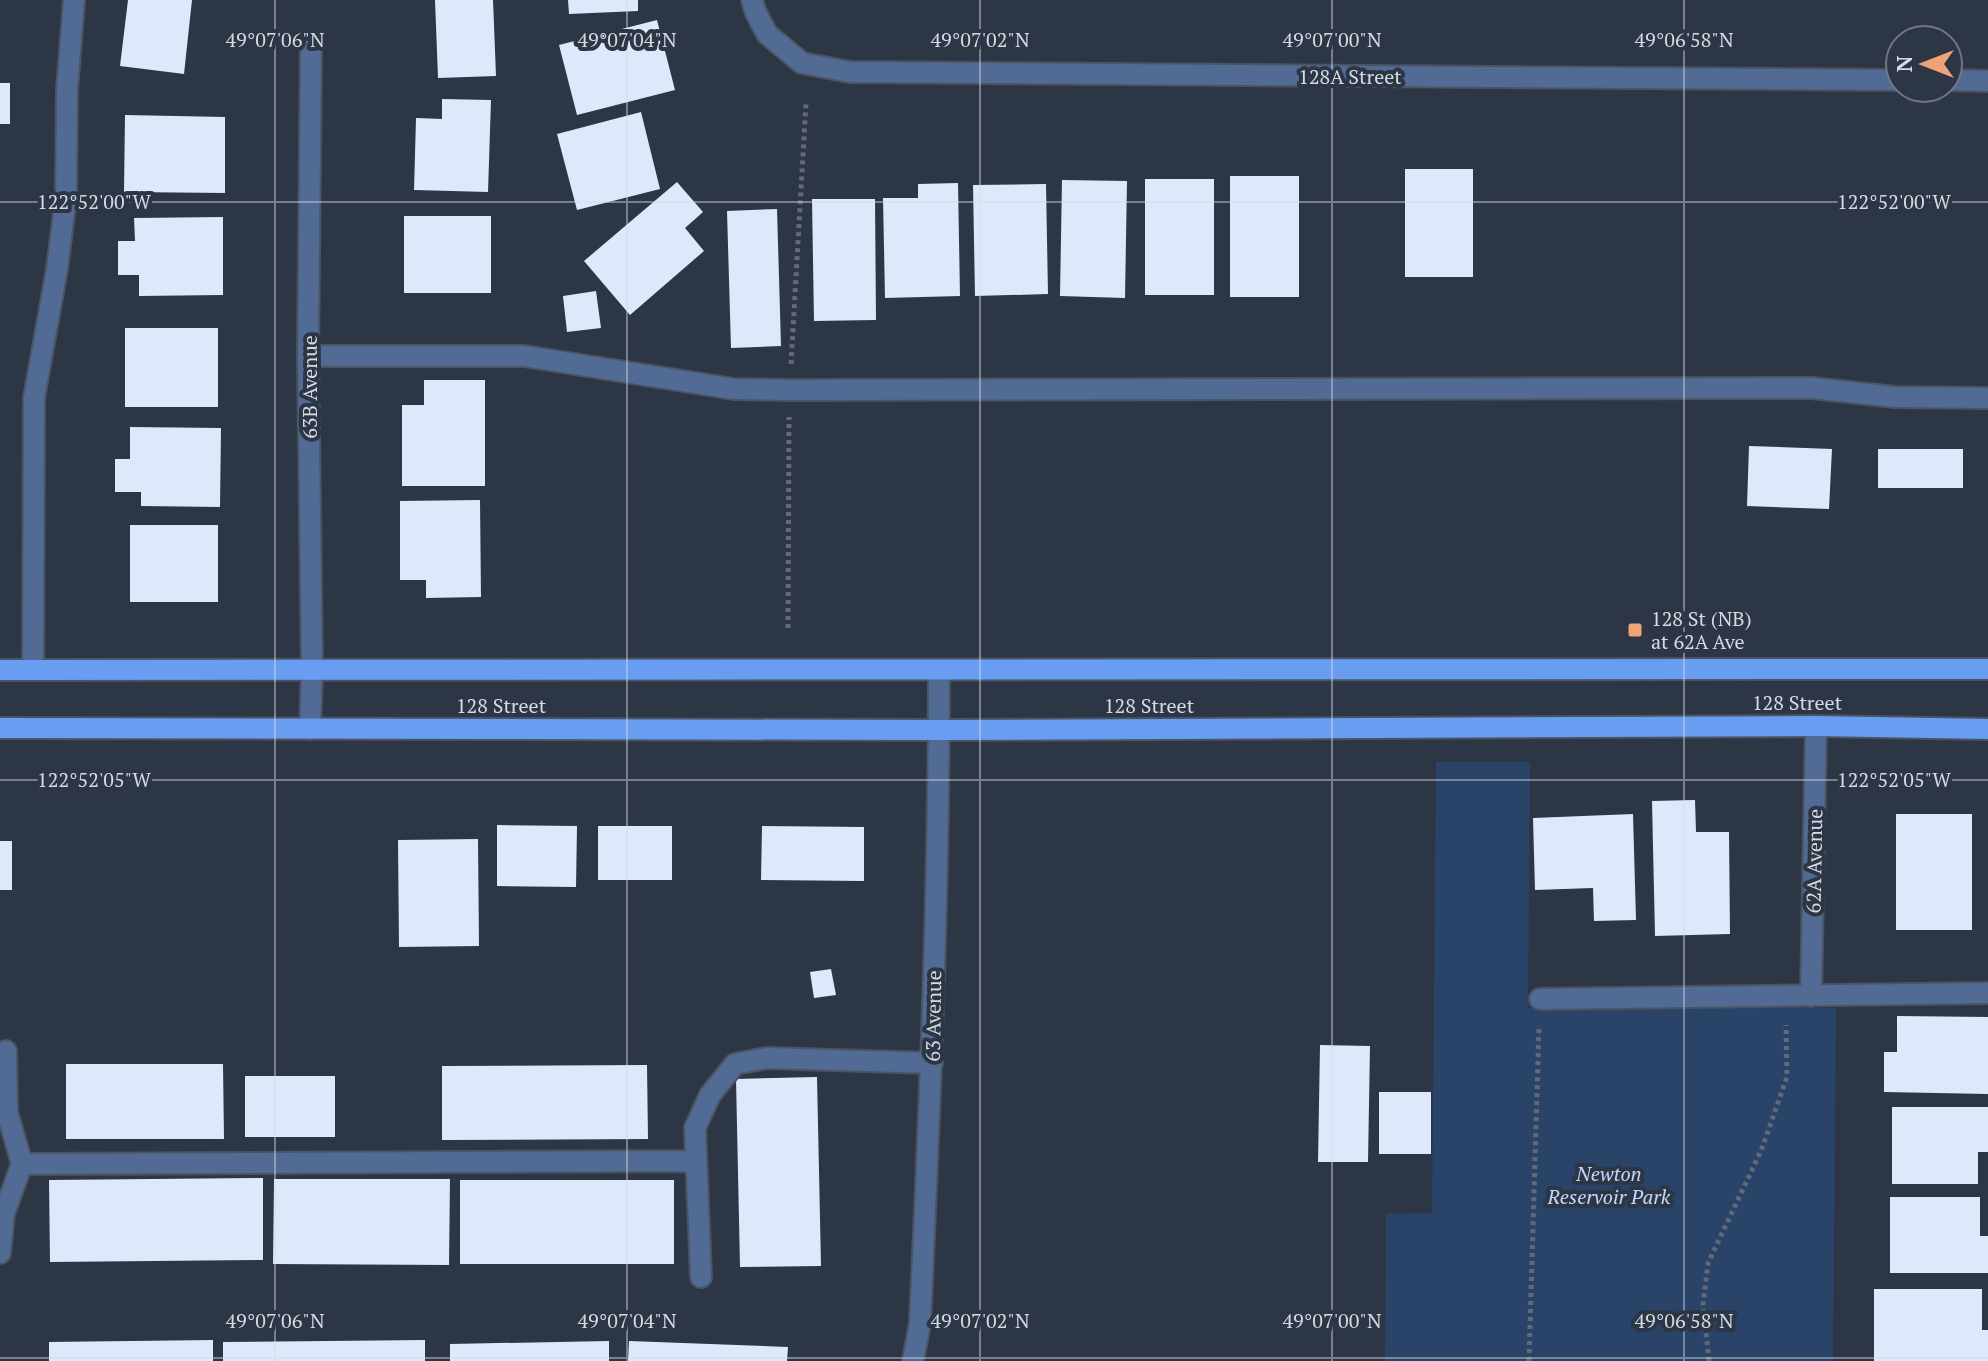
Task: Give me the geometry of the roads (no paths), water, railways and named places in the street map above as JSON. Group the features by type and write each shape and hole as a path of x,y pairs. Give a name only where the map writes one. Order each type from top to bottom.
{"main road":[{"name":"128 Street","path":"0,670 1988,669"},
{"name":"128 Street","path":"0,728 939,730 1816,726 1988,729"}],"street":[{"path":"33,670 34,398 57,269 66,197 67,90 74,0"},
{"name":"128A Street","path":"752,0 767,34 802,63 850,72 1884,80"},
{"name":"63B Avenue","path":"310,729 308,356 311,45"},
{"path":"1964,80 1988,81"},
{"path":"308,356 524,356 734,389 1812,388 1895,397 1988,398"},
{"name":"63 Avenue","path":"913,1361 920,1323 932,1063 939,670"},
{"name":"62A Avenue","path":"1811,996 1816,726"},
{"path":"1540,999 1988,993"},
{"path":"0,1253 4,1213 22,1164 7,1112 6,1051"},
{"path":"701,1277 695,1128 710,1095 735,1064 767,1058 932,1063"},
{"path":"22,1164 695,1161"}],"place":[{"name":"128 St (NB) at 62A Ave","path":"1635,630"}],"park label":[{"name":"Newton Reservoir Park","path":"1609,1184"}]}
